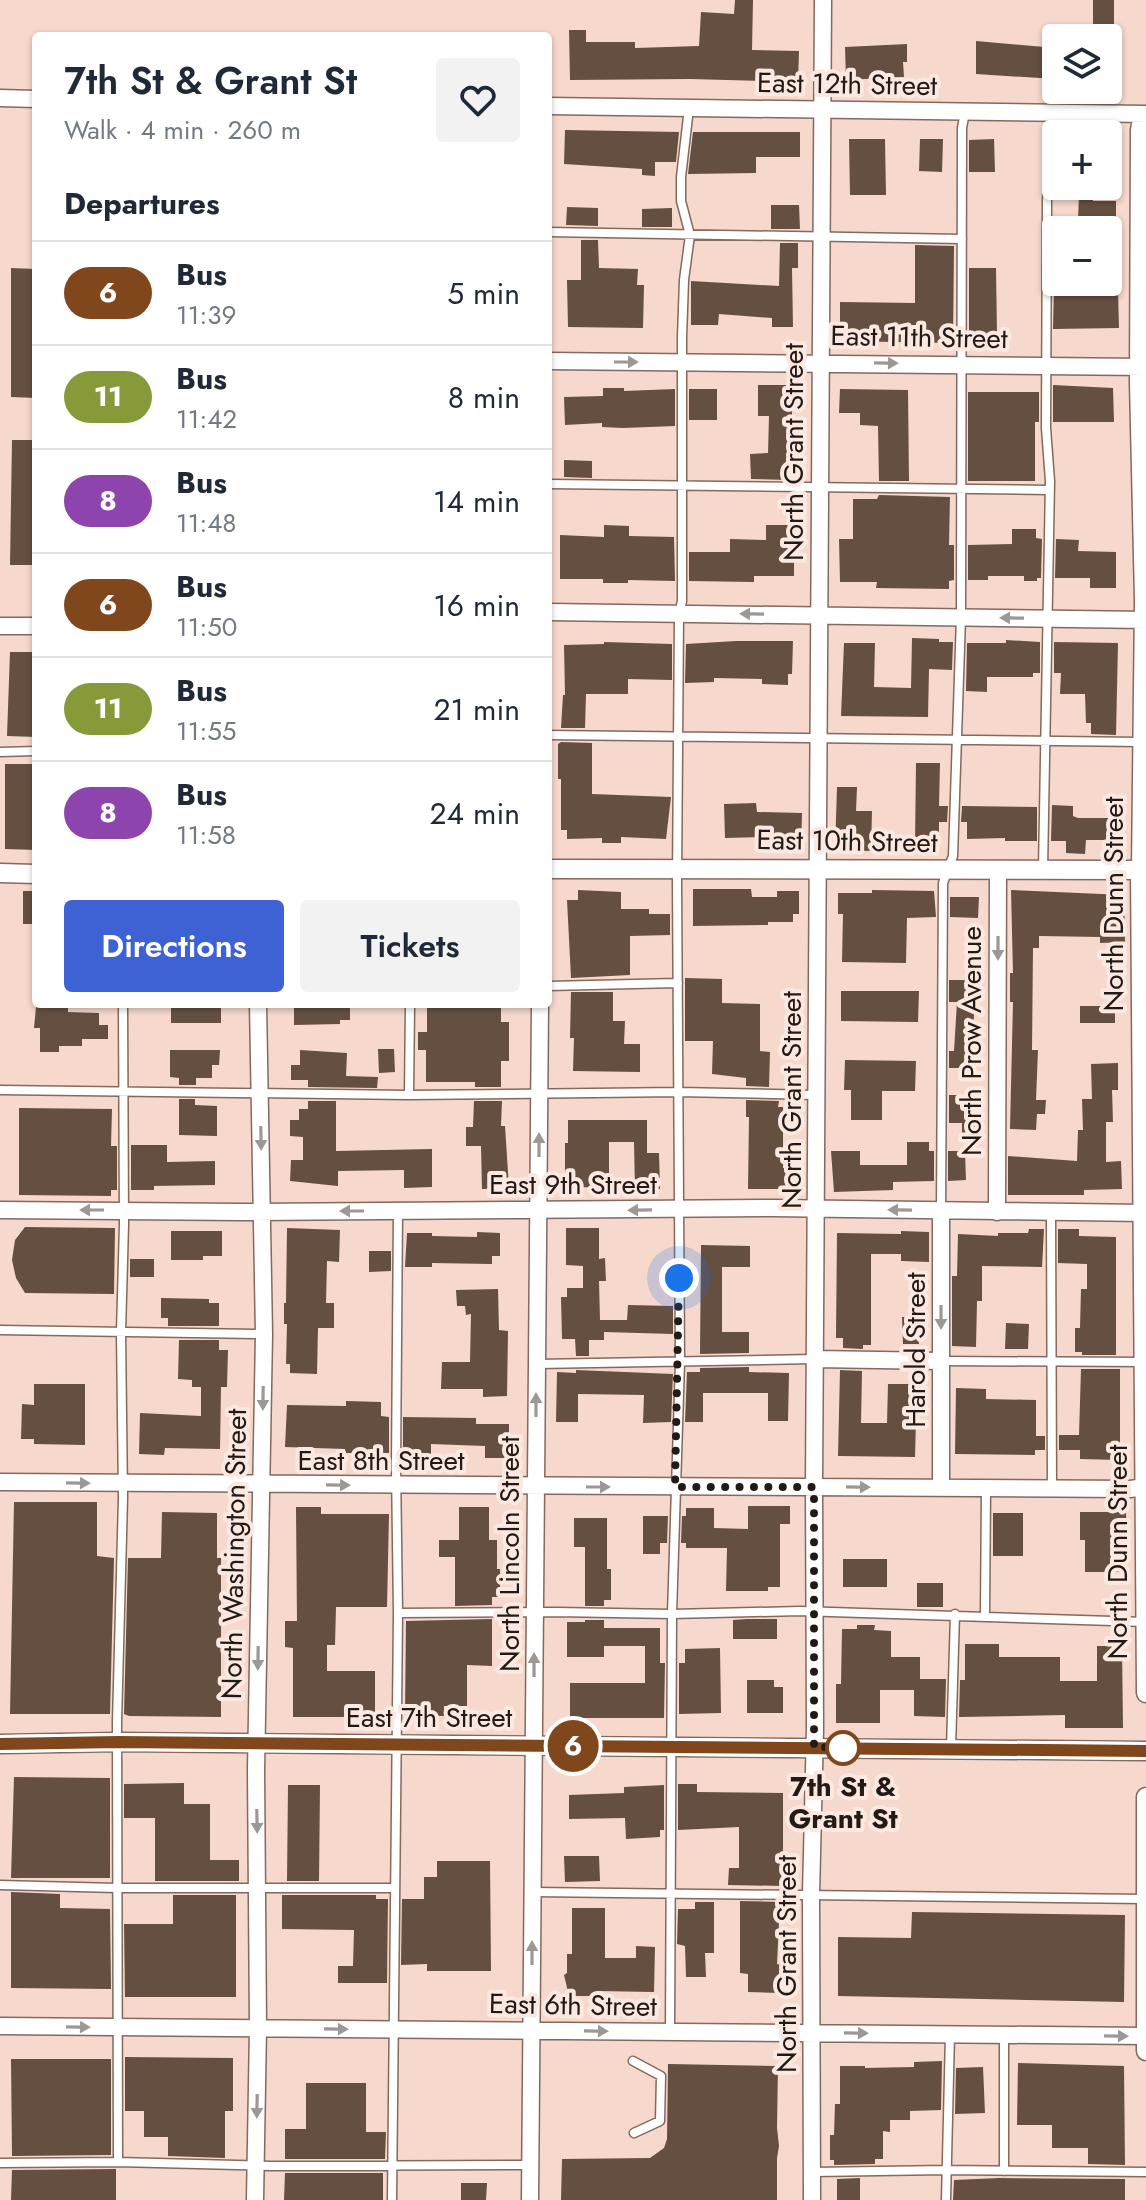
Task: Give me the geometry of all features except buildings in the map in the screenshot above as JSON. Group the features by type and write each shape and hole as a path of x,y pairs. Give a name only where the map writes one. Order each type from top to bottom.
{"street":[{"name":"North Grant Street","path":"812,2200 811,1895 823,0"},
{"path":"0,98 32,99"},
{"name":"East 12th Street","path":"552,106 1144,114"},
{"name":"North Dunn Street","path":"1144,114 1139,130 1144,620 1146,1693"},
{"name":"East 11th Street","path":"552,361 1142,367"},
{"path":"552,612 1144,620"},
{"path":"0,626 32,626"},
{"name":"East 10th Street","path":"552,869 1143,870"},
{"name":"North Prow Avenue","path":"997,1212 998,870"},
{"path":"0,873 32,874"},
{"name":"North Washington Street","path":"255,2200 257,1743 264,1334 258,1008"},
{"name":"North Lincoln Street","path":"530,2200 540,1008"},
{"name":"East 9th Street","path":"0,1210 538,1212 816,1208 1145,1213"},
{"name":"Harold Street","path":"941,1211 941,1488"},
{"path":"815,1359 941,1361"},
{"name":"East 8th Street","path":"0,1482 536,1487 1146,1487"},
{"name":"East 7th Street","path":"0,1744 118,1742 1146,1751"},
{"path":"1146,1797 1146,2051"},
{"name":"East 6th Street","path":"0,2026 1146,2036"}],"lane":[{"path":"670,2032 672,1614 680,1362 679,614 682,601 684,280 690,235 681,201 689,108"},
{"path":"941,1211 943,883 953,856 961,617 962,128 965,112"},
{"path":"1043,871 1050,490 1046,428 1047,200 1053,113"},
{"path":"552,232 962,239"},
{"path":"552,484 1050,490"},
{"path":"552,735 1144,742"},
{"path":"0,752 32,751"},
{"path":"552,986 678,983"},
{"path":"118,2162 123,1008"},
{"path":"409,1095 410,1008"},
{"path":"0,1090 260,1095 679,1092 818,1095"},
{"path":"392,2200 398,1613 398,1210"},
{"path":"1051,1212 1052,1488"},
{"path":"0,1330 264,1334"},
{"path":"537,1364 815,1359"},
{"path":"941,1361 1144,1362"},
{"path":"985,1615 986,1488"},
{"path":"398,1613 814,1611 1146,1622"},
{"path":"951,1749 955,1614"},
{"path":"0,1885 394,1888"},
{"path":"533,1892 1145,1899"},
{"path":"946,2200 950,2034"},
{"path":"1004,2035 1004,2171"},
{"path":"633,2061 661,2076 660,2121 634,2133"},
{"path":"0,2163 530,2165"},
{"path":"813,2172 1146,2172"}],"bus line":[{"name":"6","path":"0,1744 118,1742 1146,1751"}],"place":[{"name":"7th St & Grant St","path":"843,1748"}],"route":[{"path":"679,1278 680,1362 675,1487 814,1487 814,1747 857,1748 843,1748"}]}
